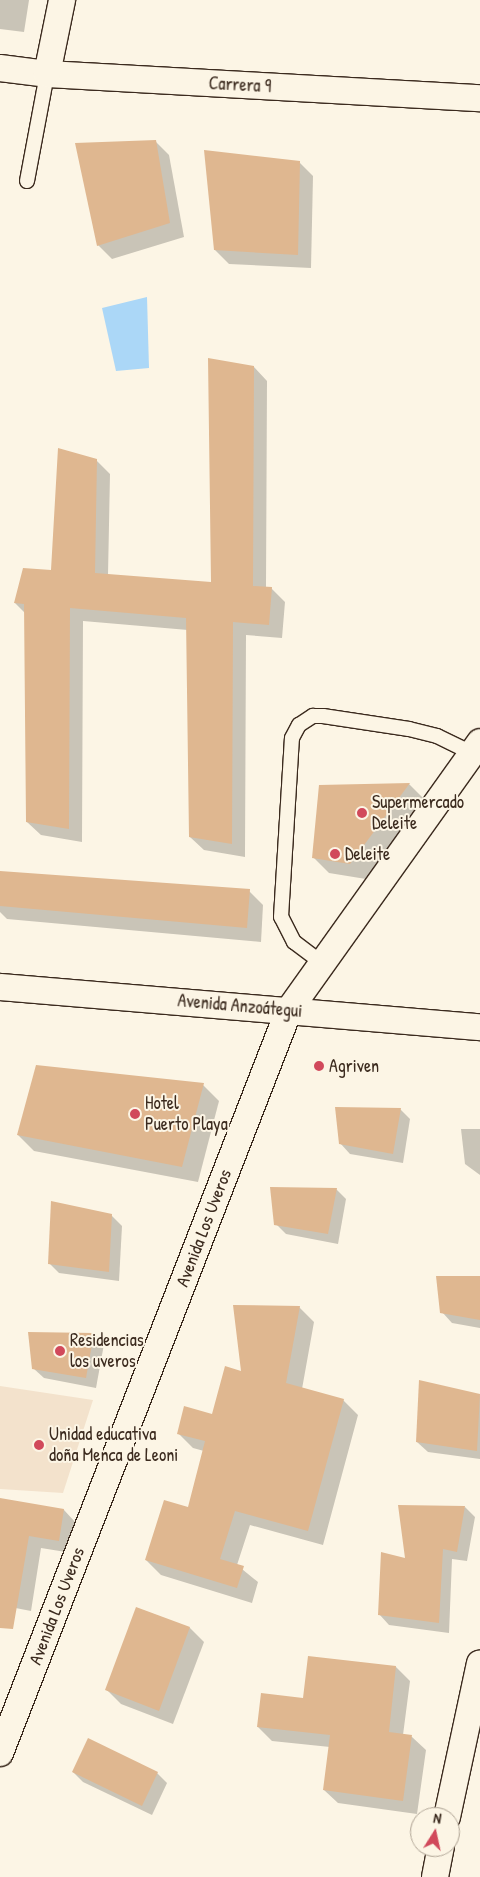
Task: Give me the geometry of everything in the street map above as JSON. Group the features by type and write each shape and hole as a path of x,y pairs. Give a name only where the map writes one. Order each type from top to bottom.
{"street":[{"path":"47,74 62,0"},
{"name":"Carrera 9","path":"0,68 47,74 480,98"},
{"name":"Avenida Los Uveros","path":"0,1753 289,1010 476,747"},
{"name":"Avenida Anzoátegui","path":"0,987 480,1027"},
{"path":"449,1807 480,1662"},
{"path":"435,1877 439,1857"}],"lane":[{"path":"27,181 47,74"},
{"path":"322,964 294,942 281,917 292,738 299,725 314,716 323,716 409,729 476,747"}],"shaded area":[{"name":"Unidad educativa doña Menca de Leoni","path":"0,1386 93,1400 63,1493 0,1489"}],"water":[{"path":"147,297 149,368 116,371 102,308"}],"building":[{"path":"156,140 170,223 97,246 75,143"},
{"path":"204,150 300,161 298,255 214,250"},
{"path":"208,358 254,366 253,586 272,587 269,625 233,622 232,844 189,837 186,618 70,608 69,829 26,822 24,604 14,603 23,568 51,570 58,448 97,459 95,573 211,582"},
{"name":"Deleite","path":"410,783 350,864 312,858 319,785"},
{"path":"0,871 250,889 247,928 0,906"},
{"path":"36,1065 204,1083 182,1167 17,1135"},
{"path":"335,1107 401,1108 393,1154 339,1144"},
{"path":"270,1187 337,1188 328,1234 274,1225"},
{"path":"51,1201 112,1214 109,1272 48,1264"},
{"path":"436,1276 480,1276 480,1320 440,1313"},
{"path":"233,1305 300,1306 286,1383 344,1399 308,1531 235,1511 220,1559 244,1566 237,1588 145,1560 164,1500 188,1507 205,1441 177,1434 184,1406 212,1414 225,1366 241,1371"},
{"name":"Residencias los uveros","path":"28,1332 94,1333 86,1378 32,1369"},
{"path":"419,1380 480,1394 477,1451 416,1442"},
{"path":"0,1498 64,1509 59,1541 29,1536 13,1629 0,1628"},
{"path":"398,1505 465,1506 457,1552 443,1549 439,1623 378,1615 381,1552 405,1558"},
{"path":"136,1607 190,1627 159,1711 105,1690"},
{"path":"308,1656 396,1666 389,1732 412,1735 403,1801 323,1790 330,1735 257,1727 261,1693 303,1698"},
{"path":"88,1738 158,1772 142,1806 72,1772"}],"place":[{"name":"Supermercado Deleite","path":"362,813"},
{"name":"Deleite","path":"335,854"},
{"name":"Agriven","path":"319,1066"},
{"name":"Hotel Puerto Playa","path":"135,1114"},
{"name":"Residencias los uveros","path":"60,1351"},
{"name":"Unidad educativa doña Menca de Leoni","path":"39,1445"}]}
